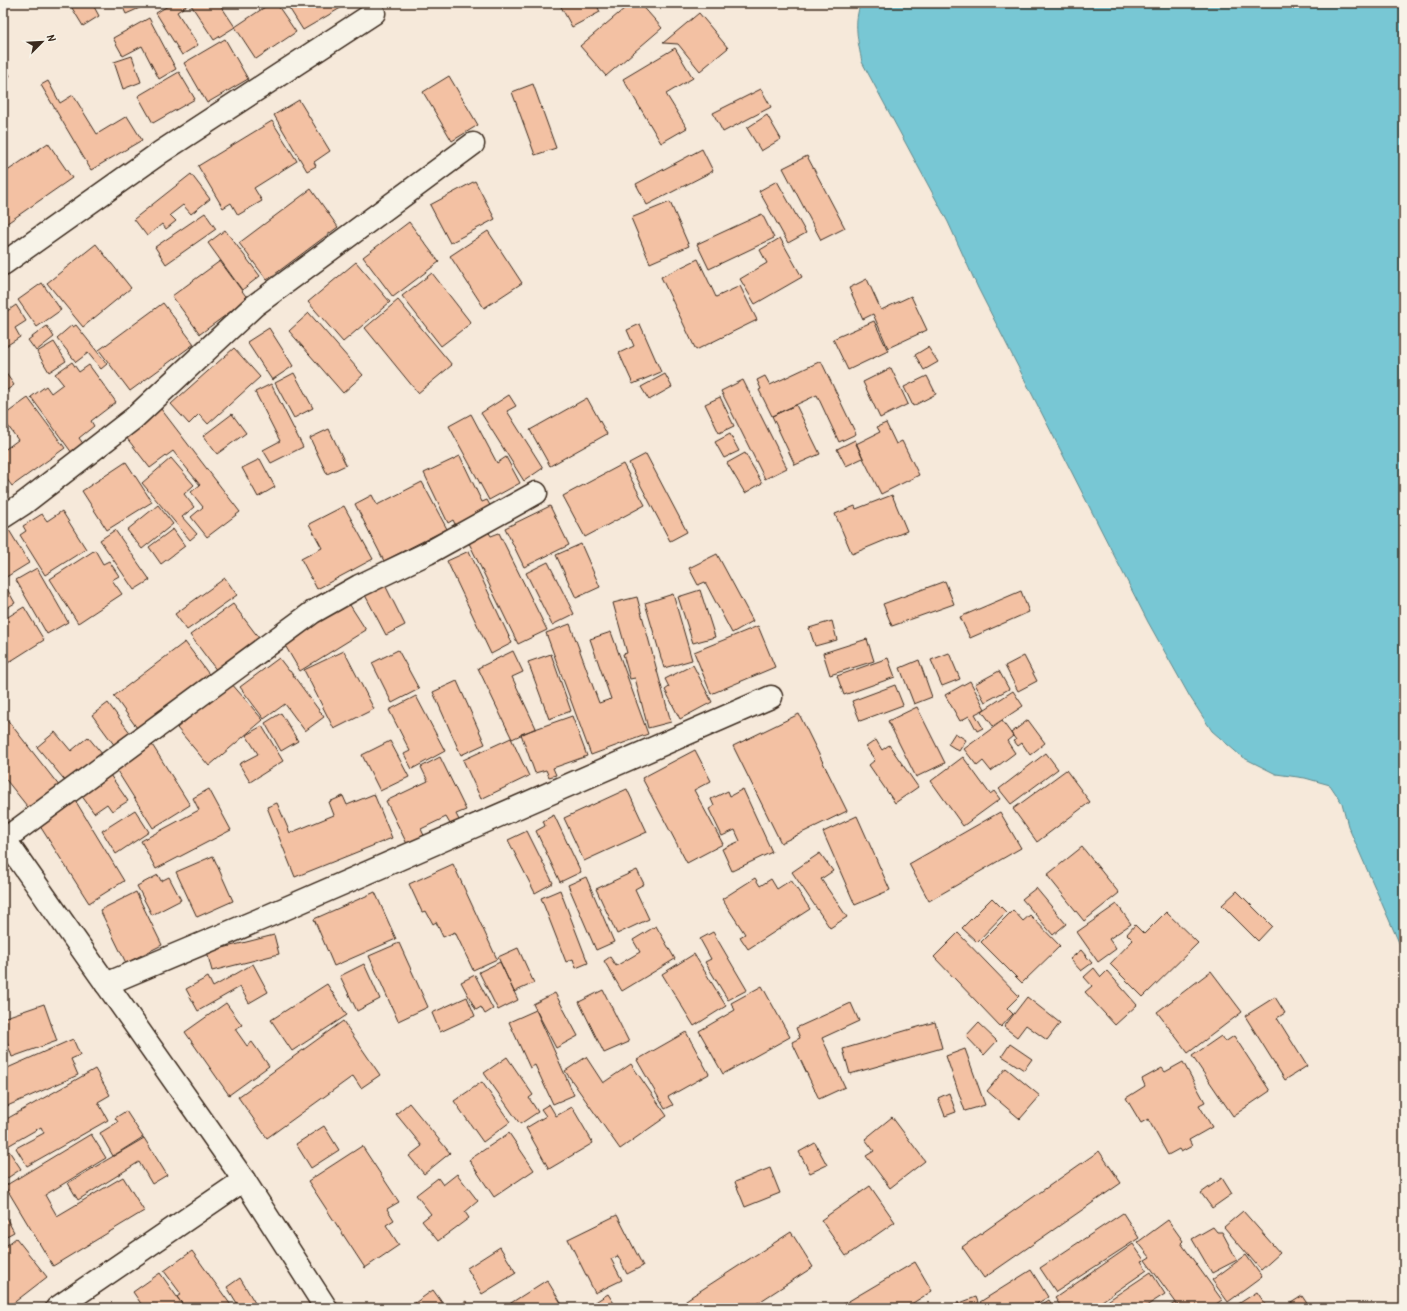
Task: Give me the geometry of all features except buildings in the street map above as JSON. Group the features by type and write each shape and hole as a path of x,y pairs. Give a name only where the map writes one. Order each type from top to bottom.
{"street":[{"path":"3,264 162,152 374,13"},
{"path":"3,517 23,504 134,418 254,306 473,144"},
{"path":"326,1308 244,1180 4,838 313,612 359,586 428,553 536,493"},
{"path":"106,984 268,916 771,697"},
{"path":"57,1308 244,1180"}],"water":[{"path":"861,3 1404,3 1404,954 1348,826 1342,803 1330,785 1305,778 1276,774 1242,757 1212,731 1190,697 1148,622 978,288 948,222 862,62 857,25 857,17"}]}
